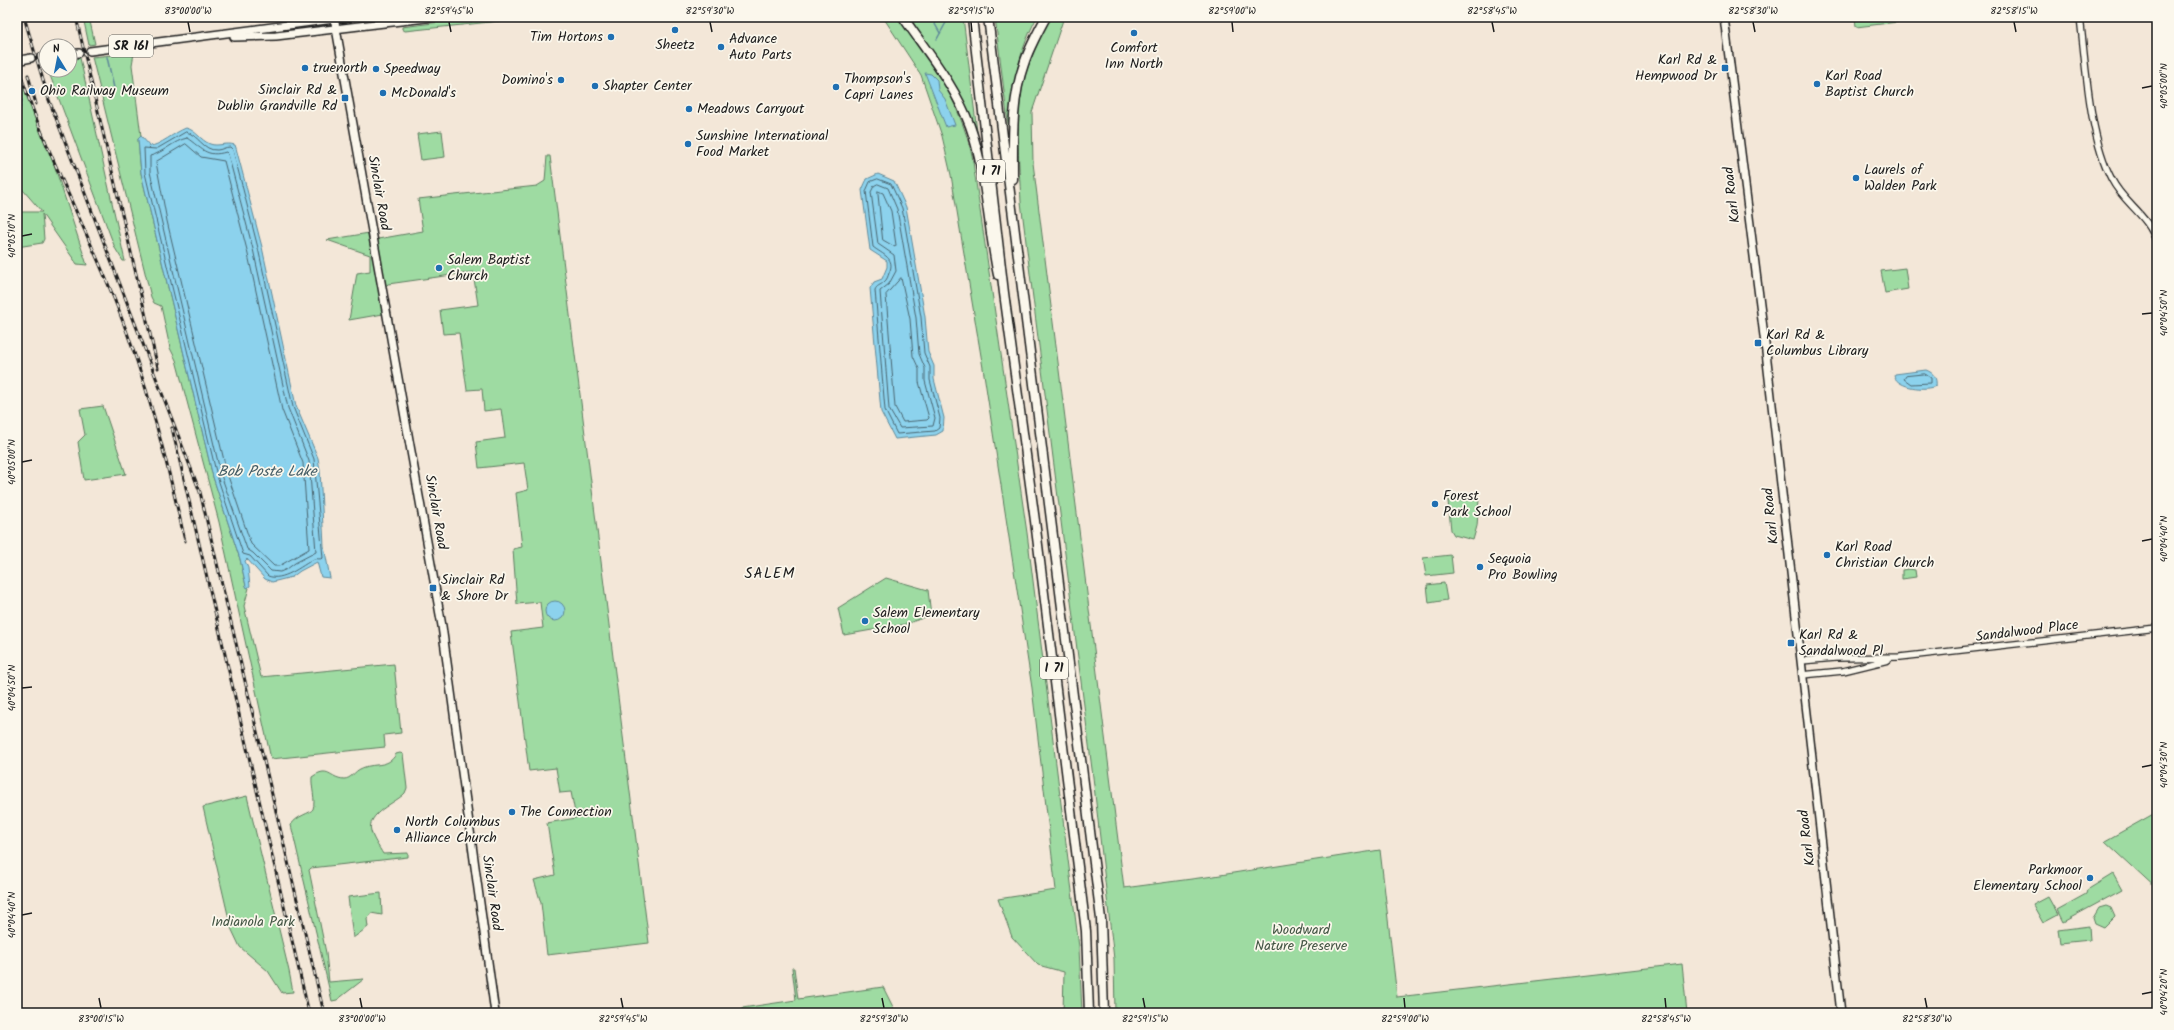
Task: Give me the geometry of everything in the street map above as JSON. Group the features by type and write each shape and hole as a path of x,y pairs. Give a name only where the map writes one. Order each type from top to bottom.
{"highway":[{"name":"I 71","path":"972,17 1008,325 1086,931 1089,1013"},
{"name":"I 71","path":"988,17 1101,919 1104,1013"},
{"path":"1013,208 1014,125 1019,81 1024,64 1046,17"},
{"path":"904,18 946,78 970,127 1008,325"}],"main road":[{"name":"SR 161","path":"90,51 349,17"},
{"name":"SR 161","path":"205,37 276,36 337,30 434,17"},
{"name":"Karl Road","path":"1724,17 1767,359 1840,1013"},
{"name":"Sinclair Road","path":"335,18 442,626 495,1013"},
{"path":"21,60 31,58"}],"street":[{"path":"2080,17 2093,119 2108,172 2112,182 2145,218 2157,244"},
{"name":"Sandalwood Place","path":"1801,661 1835,658 1900,657 2157,628"},
{"name":"Sandalwood Place","path":"1802,674 1843,671 1900,657"}],"green space":[{"path":"83,17 89,17 95,44 89,45"},
{"path":"538,17 405,31 402,29 402,27 473,18"},
{"path":"883,17 898,17 933,64 952,99 967,136 972,155 1027,533 1079,947 1082,1013 1063,1013 1064,972 1038,965 1012,937 998,899 1056,890 1032,688 984,374 951,175 942,136 921,75"},
{"path":"912,17 963,17 979,148 948,74 914,24"},
{"path":"995,17 1037,17 1029,33 1019,63 1012,107 1010,140"},
{"name":"Woodward Nature Preserve","path":"1051,17 1064,17 1032,112 1033,163 1124,888 1214,876 1380,850 1397,997 1682,964 1687,1013 1115,1013 1114,959 1093,777 1021,202 1018,155 1019,107 1025,76 1030,61"},
{"path":"1855,17 1898,17 1898,22 1856,27"},
{"path":"134,53 132,65 141,136 138,139 141,173 213,477 240,559 246,586 249,588 244,606 261,677 394,664 401,733 384,735 385,747 271,759 219,522 176,360 170,348 161,306 154,303 151,297 92,57"},
{"path":"78,58 80,58 125,261 123,261 115,248 51,78 78,78"},
{"path":"17,72 46,140 87,265 77,264 42,214 44,239 42,243 17,247 17,212 42,212 17,183"},
{"path":"442,131 445,157 421,160 417,134"},
{"path":"547,156 550,156 649,943 547,955 541,903 534,880 555,875 547,823 576,818 571,792 560,793 556,768 529,771 511,632 543,628 540,602 517,604 513,549 522,547 516,493 528,490 524,463 479,468 476,442 505,438 501,409 484,411 482,389 467,390 459,333 443,334 440,310 478,305 473,272 388,284 380,291 383,314 349,320 357,273 370,271 370,255 327,240 369,233 378,239 423,231 418,199 537,186 545,181"},
{"path":"1905,268 1908,289 1885,293 1881,271"},
{"path":"103,406 126,474 84,480 78,442 85,435 80,409"},
{"path":"1479,499 1477,526 1473,540 1454,535 1451,530 1448,501"},
{"path":"1451,555 1453,573 1426,576 1423,558"},
{"path":"1902,570 1915,570 1916,577 1902,579"},
{"path":"886,578 928,590 931,615 906,624 844,635 838,608"},
{"path":"1444,583 1447,600 1429,603 1427,585"},
{"path":"396,754 403,754 407,788 401,797 377,814 373,819 371,831 383,854 408,853 408,857 311,868 309,870 326,953 329,982 364,979 337,1000 332,1001 291,825 297,819 313,809 314,802 312,777 322,772 326,772 335,777 346,779 358,770 365,767 389,762"},
{"name":"Indianola Park","path":"247,796 293,992 282,993 268,971 240,947 231,928 203,807"},
{"path":"2157,812 2157,889 2105,841"},
{"path":"2113,874 2122,890 2063,922 2057,910 2086,894 2087,890"},
{"path":"381,893 382,915 371,913 367,919 368,927 353,938 348,897"},
{"path":"2048,897 2058,915 2043,923 2033,905"},
{"path":"2106,906 2111,908 2115,917 2104,928 2095,924 2093,918 2099,908"},
{"path":"2089,926 2090,940 2060,943 2058,930"},
{"path":"792,968 794,968 798,999 883,987 896,1013 743,1013 742,1008 796,1000"}],"water":[{"path":"925,73 931,74 937,80 938,90 945,99 955,125 946,127"},
{"name":"Bob Poste Lake","path":"186,128 193,131 210,144 232,144 235,145 236,148 262,247 296,406 318,458 324,546 330,578 321,577 317,562 292,577 272,582 265,579 247,559 245,561 248,568 250,586 247,588 246,586 240,559 213,477 141,173 138,139 141,136 150,146"},
{"path":"878,174 894,181 906,207 925,317 928,352 934,366 934,379 944,418 943,431 936,435 895,439 881,412 870,288 874,282 882,279 887,267 887,261 870,250 862,190 867,179"},
{"path":"1926,370 1934,376 1936,386 1919,388 1906,386 1894,376 1895,374"},
{"path":"555,601 562,604 565,611 562,618 555,621 548,618 545,611 548,604"}],"waterway":[{"path":"931,17 940,33"},
{"path":"937,39 948,19"},
{"path":"107,57 114,88"},
{"path":"17,123 22,100"}],"railway":[{"path":"24,17 49,100 200,492 324,1013"},
{"path":"76,17 158,368"},
{"path":"17,63 27,94 51,155 105,275 128,335 156,422 185,541"},
{"path":"28,75 36,104"},
{"path":"172,428 309,1013"}],"place":[{"name":"Sheetz","path":"675,30"},
{"name":"Comfort Inn North","path":"1134,33"},
{"name":"Tim Hortons","path":"611,37"},
{"name":"Advance Auto Parts","path":"721,47"},
{"name":"truenorth","path":"305,68"},
{"name":"Karl Rd & Hempwood Dr","path":"1725,68"},
{"name":"Speedway","path":"376,69"},
{"name":"Domino's","path":"561,80"},
{"name":"Karl Road Baptist Church","path":"1817,84"},
{"name":"Shapter Center","path":"595,86"},
{"name":"Thompson's Capri Lanes","path":"836,87"},
{"name":"Ohio Railway Museum","path":"32,91"},
{"name":"McDonald's","path":"383,93"},
{"name":"Sinclair Rd & Dublin Grandville Rd","path":"345,98"},
{"name":"Meadows Carryout","path":"689,109"},
{"name":"Sunshine International Food Market","path":"688,144"},
{"name":"Laurels of Walden Park","path":"1856,178"},
{"name":"Salem Baptist Church","path":"439,268"},
{"name":"Karl Rd & Columbus Library","path":"1758,343"},
{"name":"Forest Park School","path":"1435,504"},
{"name":"Karl Road Christian Church","path":"1827,555"},
{"name":"Sequoia Pro Bowling","path":"1480,567"},
{"name":"Sinclair Rd & Shore Dr","path":"433,588"},
{"name":"Salem Elementary School","path":"865,621"},
{"name":"Karl Rd & Sandalwood Pl","path":"1791,643"},
{"name":"The Connection","path":"512,812"},
{"name":"North Columbus Alliance Church","path":"397,830"},
{"name":"Parkmoor Elementary School","path":"2090,878"}],"district":[{"name":"SALEM","path":"770,574"}]}
